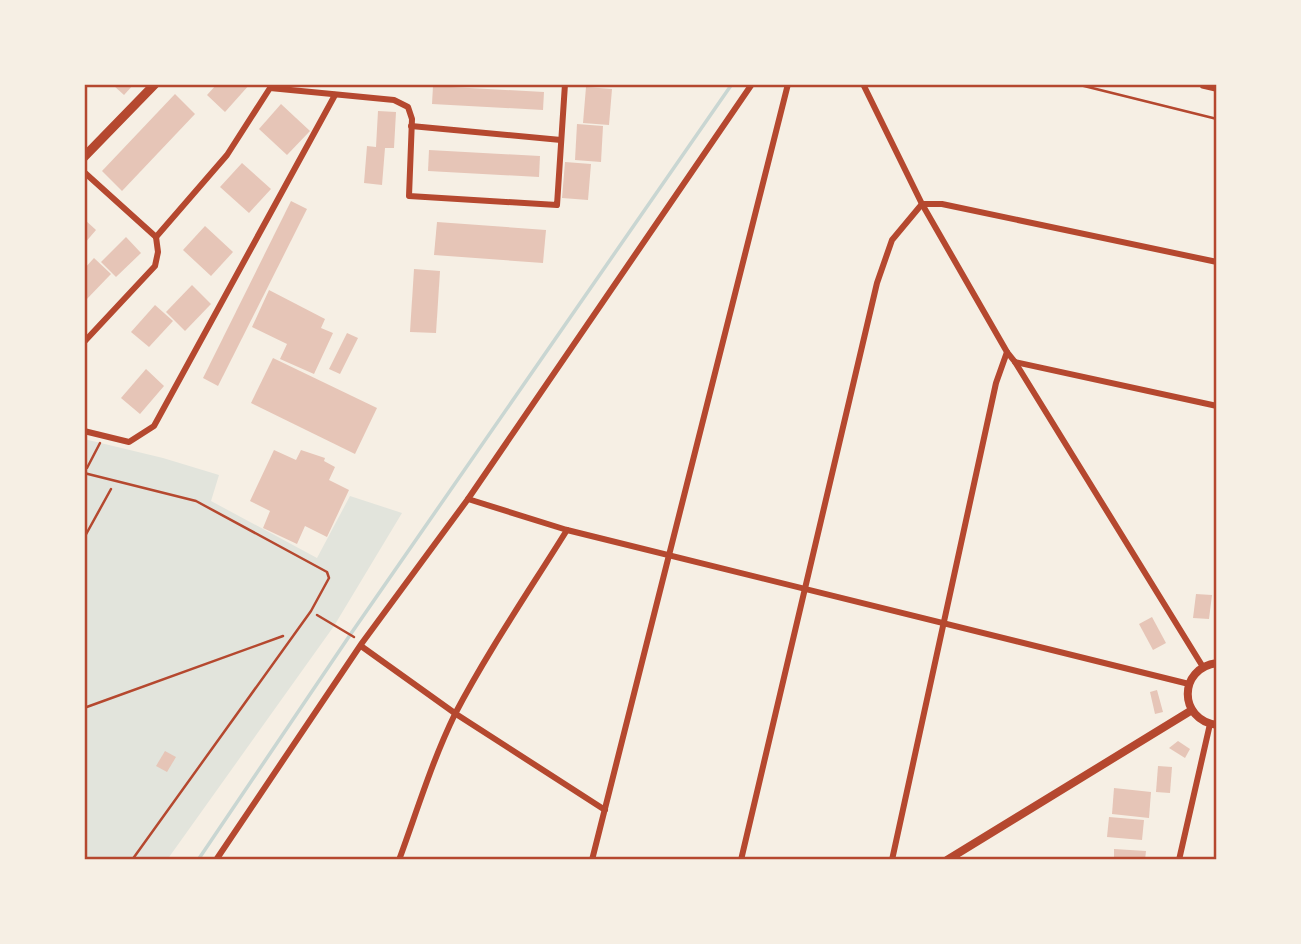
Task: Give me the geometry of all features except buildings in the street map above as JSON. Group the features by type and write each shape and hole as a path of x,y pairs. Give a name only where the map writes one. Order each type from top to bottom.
{"main road":[{"path":"84,157 155,84"},
{"path":"1204,84 1217,87"}],"street":[{"path":"156,237 227,155 272,86 402,103 411,114 409,196 557,205 565,84"},
{"path":"216,860 362,644 468,499 752,84"},
{"path":"592,860 788,84"},
{"path":"863,84 922,204 1007,352 1203,667"},
{"path":"84,431 129,442 154,426 335,96"},
{"path":"411,126 561,140"},
{"path":"84,172 156,237 158,252 155,266 84,342"},
{"path":"922,204 942,204 1217,262"},
{"path":"741,860 877,283 892,240 922,204"},
{"path":"892,860 996,383 1007,352"},
{"path":"1015,362 1217,406"},
{"path":"468,499 567,530 1189,684"},
{"path":"399,860 436,758 456,714 477,673 567,530"},
{"path":"362,644 456,714 605,810"},
{"path":"1179,860 1214,724 1197,716 1192,710 1187,697 1189,684 1203,667 1217,663"},
{"path":"947,860 1192,710"}],"lane":[{"path":"1076,84 1217,119"},
{"path":"84,473 195,501 327,572 327,584 311,611 132,860"}],"path":[{"path":"84,473 104,436"},
{"path":"84,538 115,481"},
{"path":"311,611 362,644"},
{"path":"85,707 296,631"}],"shaded area":[{"path":"84,439 219,475 211,501 317,558 350,496 402,513 334,626 167,860 84,860"}],"waterway":[{"path":"198,860 350,635 732,84"}]}
